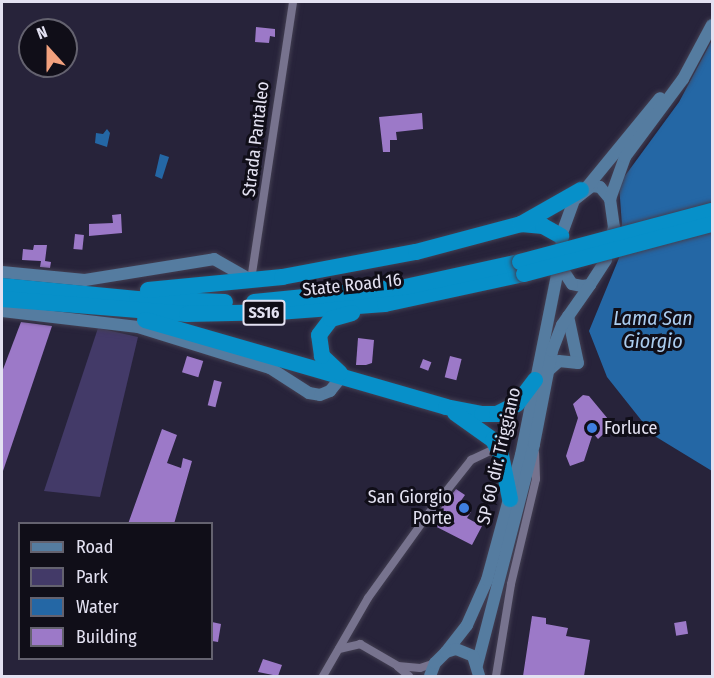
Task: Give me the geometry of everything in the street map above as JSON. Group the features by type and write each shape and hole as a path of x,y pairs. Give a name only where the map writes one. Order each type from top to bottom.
{"highway":[{"name":"SS16","path":"94,302 357,264 521,224 584,189"},
{"name":"SS16","path":"522,268 712,211"},
{"path":"521,224 543,226 561,236"},
{"name":"SS16","path":"522,268 712,224"},
{"path":"315,270 345,288 351,265 357,264"},
{"name":"State Road 16","path":"2,299 213,303 345,288 405,287 522,268"},
{"name":"State Road 16","path":"2,286 94,302 255,313 385,304 522,268"},
{"name":"SS16","path":"94,302 446,407 496,414 517,404 542,375"},
{"name":"SS16","path":"343,375 322,356 318,346 323,327 340,315 371,311 385,304"},
{"path":"446,407 488,435 498,448 510,499"}],"main road":[{"path":"478,671 534,444 542,375 556,338 568,316 606,260 612,242 610,199 625,157 683,79 712,25"},
{"name":"SP 60 dir. Triggiano","path":"435,663 446,652 478,602 510,499 542,375 560,258 561,236 574,200 704,40"},
{"path":"584,189 600,187 610,199"},
{"path":"560,258 572,284 590,285"},
{"path":"2,272 85,280 214,259 251,280"},
{"path":"2,311 138,327 270,368 309,393 320,395 330,392 343,375"},
{"path":"542,375 559,361 578,363 568,316"},
{"path":"446,652 464,650 478,671"},
{"path":"430,676 435,663"}],"street":[{"name":"Strada Pantaleo","path":"251,280 293,2"},
{"path":"496,676 511,584 536,479 534,444"},
{"path":"323,676 386,572 471,460 498,448"},
{"path":"354,623 360,644"},
{"path":"339,649 360,644 398,666 409,676"},
{"path":"398,666 420,668 435,663"}],"green space":[{"path":"98,328 138,337 100,497 44,491"}],"water":[{"name":"Lama San Giorgio","path":"712,40 712,471 653,435 607,377 589,331 619,258 622,226 619,184 679,102"},
{"path":"107,129 110,133 107,147 95,143 96,133 103,134"},
{"path":"160,154 169,157 162,179 155,176"}],"building":[{"path":"256,27 275,29 275,37 270,36 269,43 255,42"},
{"path":"422,113 423,129 396,132 397,140 390,140 390,152 383,152 379,117"},
{"path":"121,214 122,233 89,236 89,224 113,223 112,215"},
{"path":"75,234 84,235 82,250 73,249"},
{"path":"34,245 47,245 45,261 51,262 50,268 40,267 41,261 22,260 23,249 33,250"},
{"path":"21,322 52,326 3,471 2,372"},
{"path":"358,338 374,340 372,363 356,365"},
{"path":"187,356 203,361 198,377 182,372"},
{"path":"450,356 462,359 456,380 445,377"},
{"path":"423,359 431,362 428,371 420,367"},
{"path":"214,380 222,382 215,407 208,405"},
{"name":"Forluce","path":"583,395 589,396 613,425 598,439 593,433 584,461 570,466 566,456 578,418 573,404"},
{"path":"162,429 177,435 167,463 181,468 183,458 192,461 175,522 129,522"},
{"path":"456,489 465,495 458,505 471,512 467,518 482,526 472,545 429,523"},
{"path":"532,616 546,618 546,624 568,628 566,636 590,640 584,676 523,676"},
{"path":"686,621 688,634 676,636 674,623"},
{"path":"213,622 221,624 218,642 213,641"},
{"path":"263,659 282,665 278,676 258,672"}],"place":[{"name":"Forluce","path":"592,428"},
{"name":"San Giorgio Porte","path":"464,508"}]}
